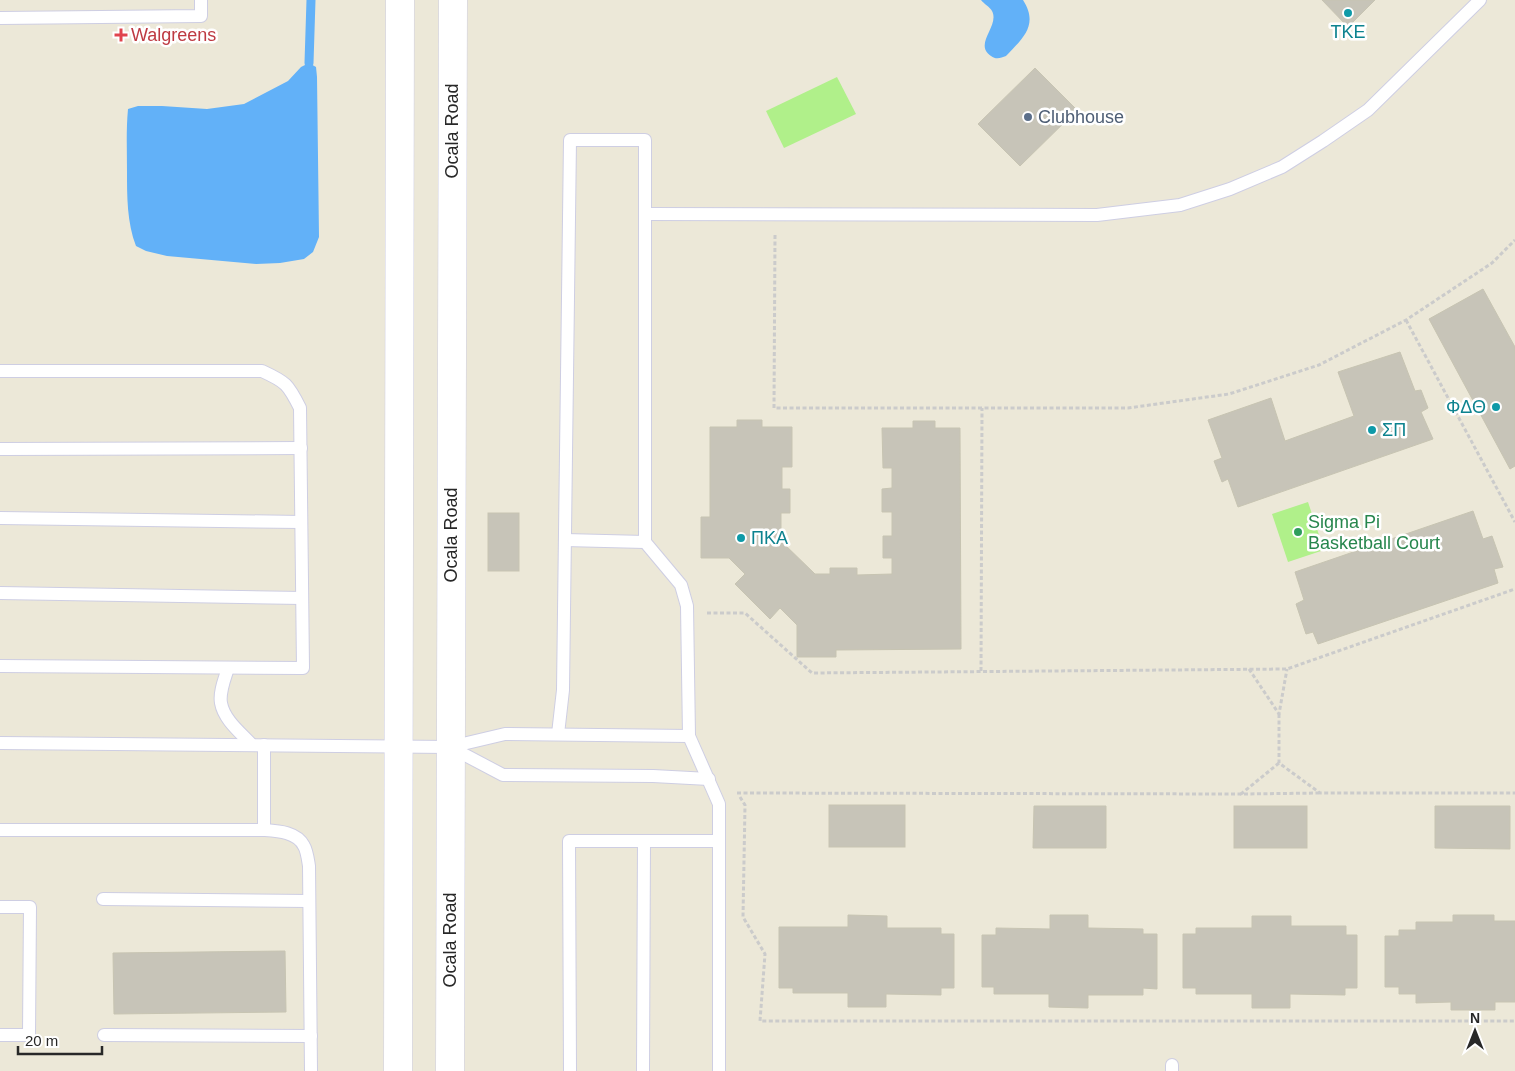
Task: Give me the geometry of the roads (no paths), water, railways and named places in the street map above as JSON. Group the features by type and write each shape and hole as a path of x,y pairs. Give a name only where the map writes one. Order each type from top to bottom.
{"main road":[{"path":"398,1071 400,0"},
{"name":"Ocala Road","path":"450,1071 453,0"}],"lane":[{"path":"0,18 202,16 201,0"},
{"path":"645,214 1096,214 1180,205 1230,189 1282,167 1323,141 1368,110 1480,0"},
{"path":"558,734 563,690 570,140 645,140 645,542 681,585 688,606 689,736 719,804 719,1071"},
{"path":"0,371 262,371 280,380 290,390 300,408 302,668 0,666"},
{"path":"0,449 300,448"},
{"path":"0,518 301,522"},
{"path":"565,540 645,542"},
{"path":"0,592 302,598"},
{"path":"228,668 222,688 221,703 232,724 258,745 264,830"},
{"path":"0,743 450,747 505,734 689,736"},
{"path":"450,747 503,776 653,776 709,779"},
{"path":"0,830 264,830 285,832 298,839 304,846 309,866 311,1071"},
{"path":"570,1071 569,841 719,841"},
{"path":"643,1071 644,841"},
{"path":"103,898 309,901"},
{"path":"0,906 30,907 30,1035 0,1035"},
{"path":"104,1035 311,1036"}],"water":[{"path":"981,0 1023,0 1028,9 1029,24 1027,31 1006,56 995,58 986,51 986,40 994,17 992,11"},
{"path":"309,63 316,67 317,77 319,237 313,252 304,259 256,264 167,256 146,251 136,246 129,219 127,200 128,109 138,106 162,106 207,109 244,104 288,81 301,67"}],"waterway":[{"path":"309,63 311,0"}],"place":[{"name":"TKE","path":"1348,13"},
{"name":"Walgreens","path":"121,35"},
{"name":"Clubhouse","path":"1028,117"},
{"name":"ΦΔΘ","path":"1496,407"},
{"name":"ΣΠ","path":"1372,430"},
{"name":"Sigma Pi Basketball Court","path":"1298,532"},
{"name":"ΠΚΑ","path":"741,538"}]}
